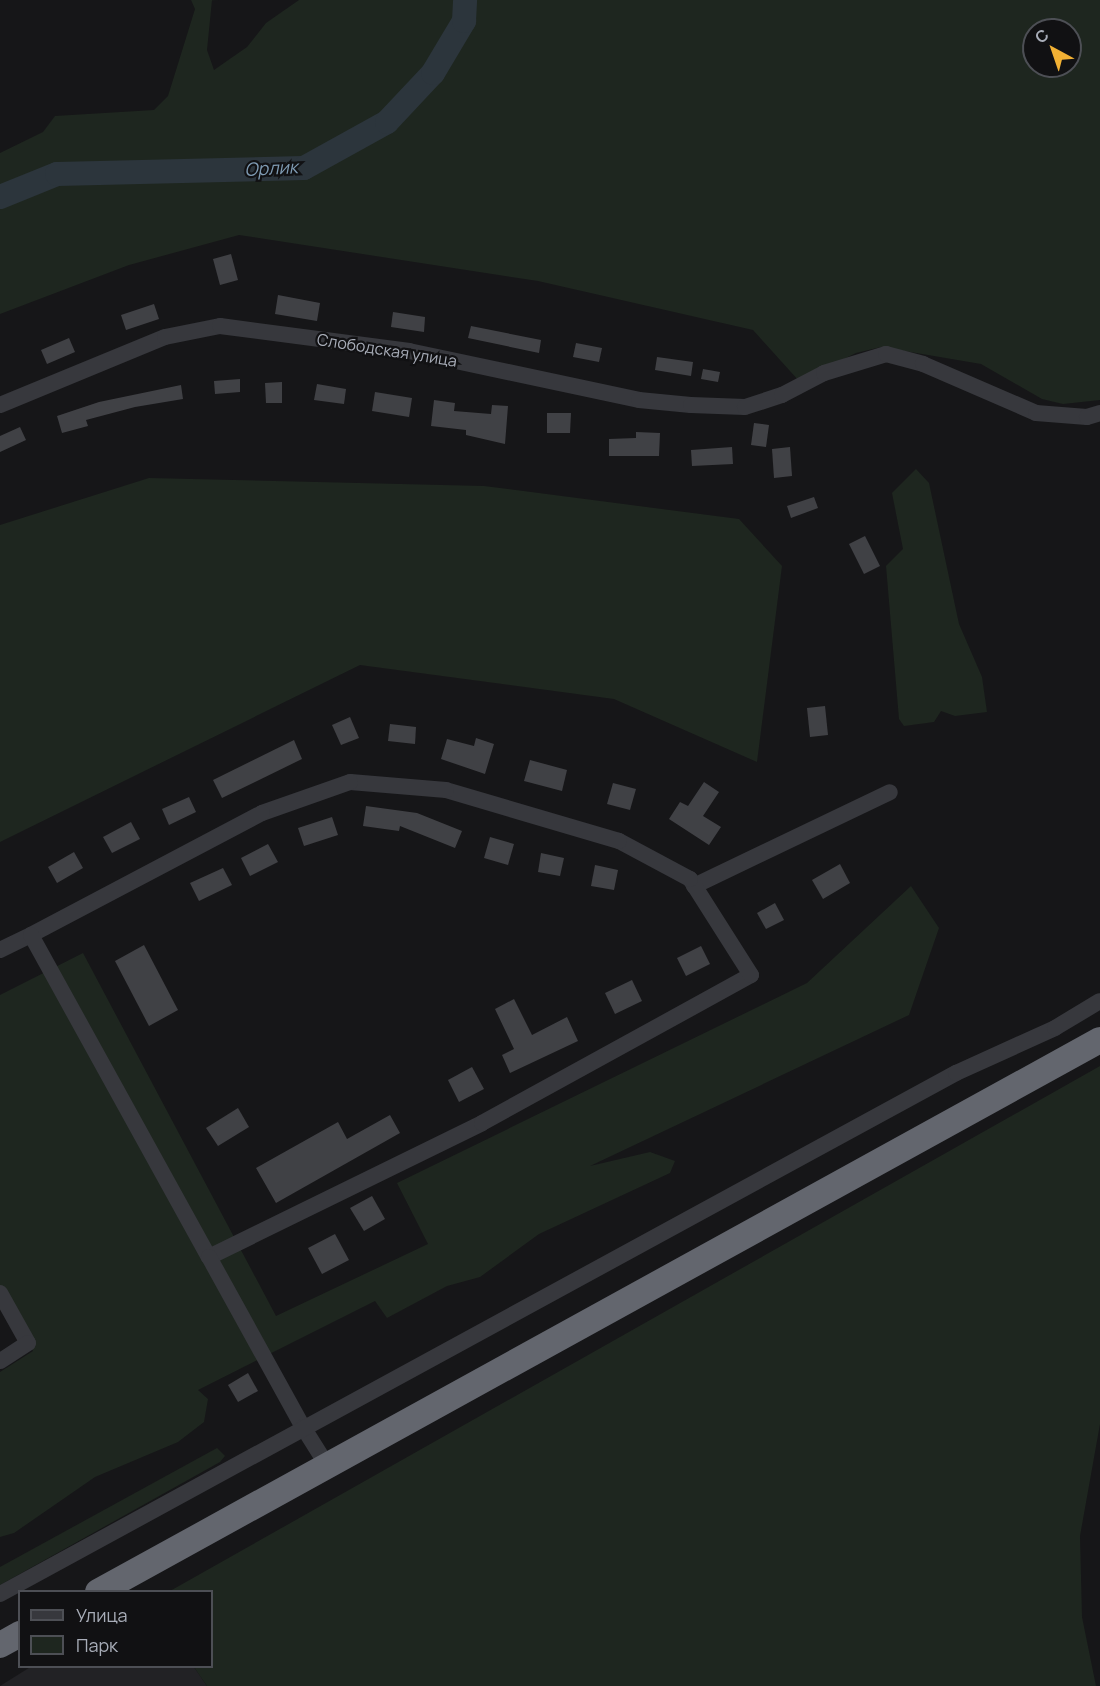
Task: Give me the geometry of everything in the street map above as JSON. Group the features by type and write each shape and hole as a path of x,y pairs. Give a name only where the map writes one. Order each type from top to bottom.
{"highway":[{"path":"102,1590 1100,1040"},
{"path":"0,1645 18,1635"}],"street":[{"name":"Слободская улица","path":"0,405 165,337 220,326 409,351 639,400 745,407 782,395 824,373 886,354 923,364 1036,413 1087,417 1100,413"},
{"path":"0,950 262,813 350,782 446,790 619,841 690,879 751,975 482,1123 209,1257"},
{"path":"694,886 890,792"},
{"path":"32,935 303,1427 328,1467"},
{"path":"0,1594 956,1073 1055,1028 1100,1001"},
{"path":"0,1293 28,1343 0,1361"}],"shaded area":[{"path":"29,1668 195,1668 207,1686 0,1686"}],"green space":[{"path":"191,0 212,0 207,50 214,70 247,47 266,23 299,0 1100,0 1100,400 1063,404 1042,399 981,364 881,347 856,353 799,381 753,330 538,281 239,235 129,265 0,314 0,153 43,132 55,116 154,110 168,96 195,9"},
{"path":"916,469 929,483 959,624 982,677 987,712 955,716 941,711 934,722 904,726 899,719 886,566 903,549 892,493"},
{"path":"149,478 484,486 739,519 782,566 757,762 614,699 360,665 0,842 0,525"},
{"path":"911,886 939,928 909,1015 590,1166 650,1152 675,1161 670,1173 539,1234 480,1277 447,1286 387,1318 375,1301 198,1390 208,1399 204,1422 178,1442 95,1477 14,1533 0,1537 0,1372 33,1351 0,1293 0,995 83,953 276,1316 428,1244 397,1183 807,983"},
{"path":"1100,1066 1100,1424 1080,1536 1082,1617 1096,1686 207,1686 195,1668 213,1668 213,1590 172,1590"},
{"path":"217,1448 225,1456 220,1462 0,1585 0,1567"}],"building":[{"path":"231,254 238,280 220,285 213,259"},
{"path":"278,295 320,303 317,321 275,314"},
{"path":"154,304 159,319 126,330 121,315"},
{"path":"393,312 425,317 424,332 391,327"},
{"path":"471,326 541,340 539,353 468,338"},
{"path":"69,338 75,352 47,364 41,350"},
{"path":"576,343 602,348 599,362 573,357"},
{"path":"657,357 693,362 691,376 655,370"},
{"path":"703,369 720,372 718,382 701,379"},
{"path":"240,379 240,392 215,394 214,381"},
{"path":"282,382 282,403 266,403 265,383"},
{"path":"317,384 346,389 344,404 314,400"},
{"path":"181,385 183,399 135,407 86,420 88,426 62,433 57,416 99,402"},
{"path":"375,392 412,398 409,417 372,411"},
{"path":"434,400 455,403 454,411 491,414 492,405 508,406 505,444 466,435 466,430 431,426"},
{"path":"547,413 571,413 570,433 547,433"},
{"path":"754,423 769,425 766,447 751,445"},
{"path":"20,427 26,440 0,452 0,436"},
{"path":"636,432 660,433 659,456 609,456 609,439 636,438"},
{"path":"732,447 733,464 692,466 691,450"},
{"path":"790,447 792,476 774,478 772,449"},
{"path":"814,497 818,508 791,518 787,506"},
{"path":"865,536 880,566 864,574 849,544"},
{"path":"825,706 828,735 810,737 807,708"},
{"path":"350,717 359,738 341,745 332,725"},
{"path":"390,724 416,727 415,744 388,741"},
{"path":"476,738 494,744 485,774 441,759 447,739 474,746"},
{"path":"294,740 302,759 222,798 213,780"},
{"path":"530,760 567,770 562,791 524,781"},
{"path":"704,782 719,792 703,816 721,827 709,845 669,819 680,802 688,806"},
{"path":"613,783 636,789 630,810 607,804"},
{"path":"189,797 196,812 169,825 162,809"},
{"path":"366,806 417,813 462,831 455,848 400,826 399,831 363,826"},
{"path":"332,817 338,835 304,846 298,828"},
{"path":"131,822 140,839 112,853 103,837"},
{"path":"490,837 514,844 508,865 484,858"},
{"path":"268,844 278,862 250,876 241,858"},
{"path":"74,852 83,868 57,883 48,867"},
{"path":"541,853 564,858 560,876 538,872"},
{"path":"840,864 850,883 823,899 812,880"},
{"path":"595,865 618,870 614,890 591,886"},
{"path":"223,868 232,885 199,901 190,883"},
{"path":"775,903 784,920 766,929 757,913"},
{"path":"144,945 178,1010 149,1026 115,961"},
{"path":"701,946 710,964 686,976 677,958"},
{"path":"632,980 642,1001 615,1014 605,993"},
{"path":"514,999 532,1035 567,1017 578,1041 510,1073 502,1055 514,1049 495,1009"},
{"path":"472,1067 484,1089 459,1102 448,1080"},
{"path":"238,1108 249,1127 218,1146 206,1128"},
{"path":"390,1115 400,1133 276,1203 256,1168 338,1122 347,1139"},
{"path":"372,1196 385,1219 364,1231 350,1208"},
{"path":"335,1234 349,1260 322,1274 308,1248"},
{"path":"248,1373 258,1391 238,1402 228,1385"}],"waterway":[{"name":"Орлик","path":"0,197 57,174 304,168 387,122 433,73 464,21 465,0"}]}
